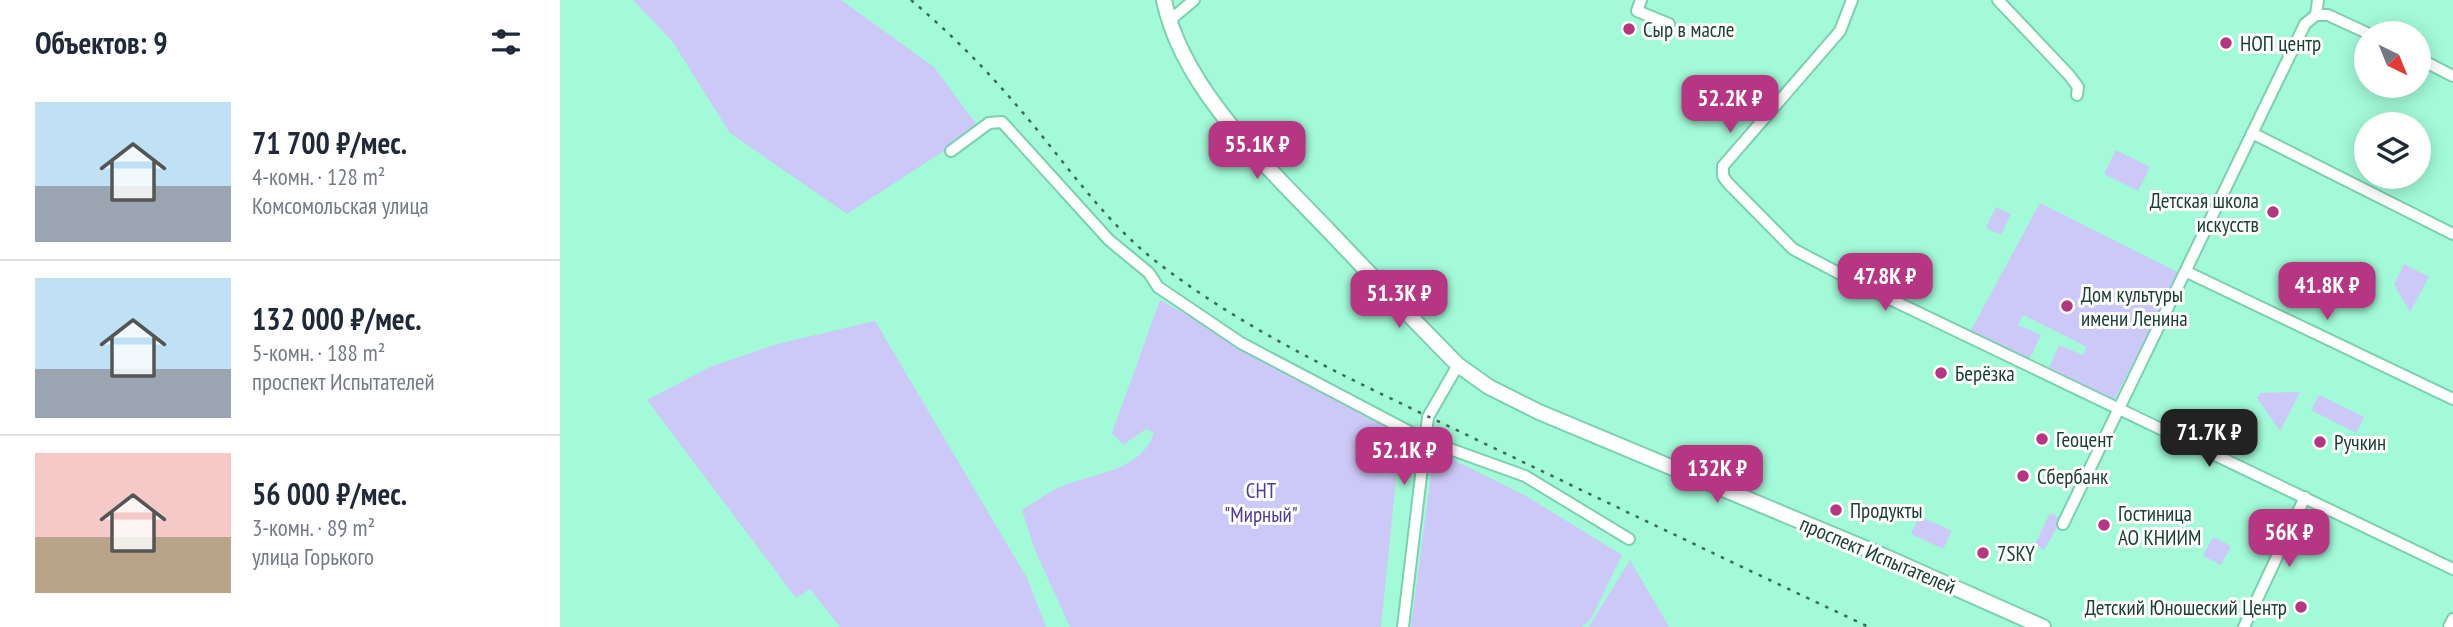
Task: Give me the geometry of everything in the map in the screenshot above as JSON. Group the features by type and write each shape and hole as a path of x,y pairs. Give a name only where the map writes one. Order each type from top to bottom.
{"main road":[{"name":"проспект Испытателей","path":"1164,0 1169,21 1190,66 1253,149 1458,365 1489,387 1539,412 1886,557 2043,627"}],"street":[{"path":"1169,21 1194,0"},
{"path":"1641,0 1637,11 1669,24"},
{"path":"1852,0 1840,31 1723,166 1723,176 1731,187 1805,257 2453,569"},
{"path":"1998,0 2069,75 2078,87 2077,95"},
{"path":"2316,15 2318,0"},
{"path":"2063,524 2305,24 2316,15 2328,15 2354,27"},
{"path":"2431,65 2453,76"},
{"path":"951,151 989,123 1002,122 1109,240 1149,273 1158,287 1241,343 1425,440 1525,476 1629,539"},
{"path":"2252,133 2453,234"},
{"path":"2187,272 2453,400"},
{"path":"1403,627 1428,417 1458,365"},
{"path":"2244,627 2305,497"},
{"path":"2449,627 2453,619"}],"green space":[{"path":"633,0 841,0 934,67 979,128 847,214 730,133 672,41"},
{"path":"2116,150 2150,167 2138,191 2104,174"},
{"path":"2040,203 2179,273 2113,402 2048,370 2059,345 2083,355 2087,347 2023,315 2018,325 2041,335 2029,360 1970,332"},
{"path":"1996,207 2011,214 2001,235 1986,228"},
{"path":"2404,264 2429,277 2410,312 2394,284"},
{"name":"СНТ \"Мирный\"","path":"1160,300 1390,428 1400,440 1381,627 1070,627 1034,548 1022,510 1060,487 1127,464 1148,446 1154,433 1146,429 1123,445 1112,433"},
{"path":"875,321 1027,578 1046,627 840,627 810,589 796,598 647,400 710,367 777,344"},
{"path":"2300,392 2280,431 2257,398 2260,393"},
{"path":"2319,395 2364,417 2356,433 2311,410"},
{"path":"1434,450 1526,496 1622,555 1591,619 1582,627 1411,627"},
{"path":"2054,514 2061,521 2044,550 2035,544 2049,515"},
{"path":"1919,516 1952,531 1943,549 1911,534"},
{"path":"2213,537 2231,546 2221,565 2203,556"},
{"path":"1630,560 1669,627 1589,627"}],"railway":[{"path":"911,0 993,79 1119,228 1158,263 1231,314 1348,378 1869,627"}],"place":[{"name":"Сыр в масле","path":"1629,29"},
{"name":"НОП центр","path":"2226,43"},
{"name":"Детская школа искусств","path":"2273,212"},
{"name":"Дом культуры имени Ленина","path":"2067,306"},
{"name":"Берёзка","path":"1941,373"},
{"name":"Геоцент","path":"2042,439"},
{"name":"Ручкин","path":"2320,442"},
{"name":"Сбербанк","path":"2023,476"},
{"name":"Продукты","path":"1836,510"},
{"name":"Гостиница АО КНИИМ","path":"2104,525"},
{"name":"7SKY","path":"1983,553"},
{"name":"Детский Юношеский Центр","path":"2301,607"}]}
